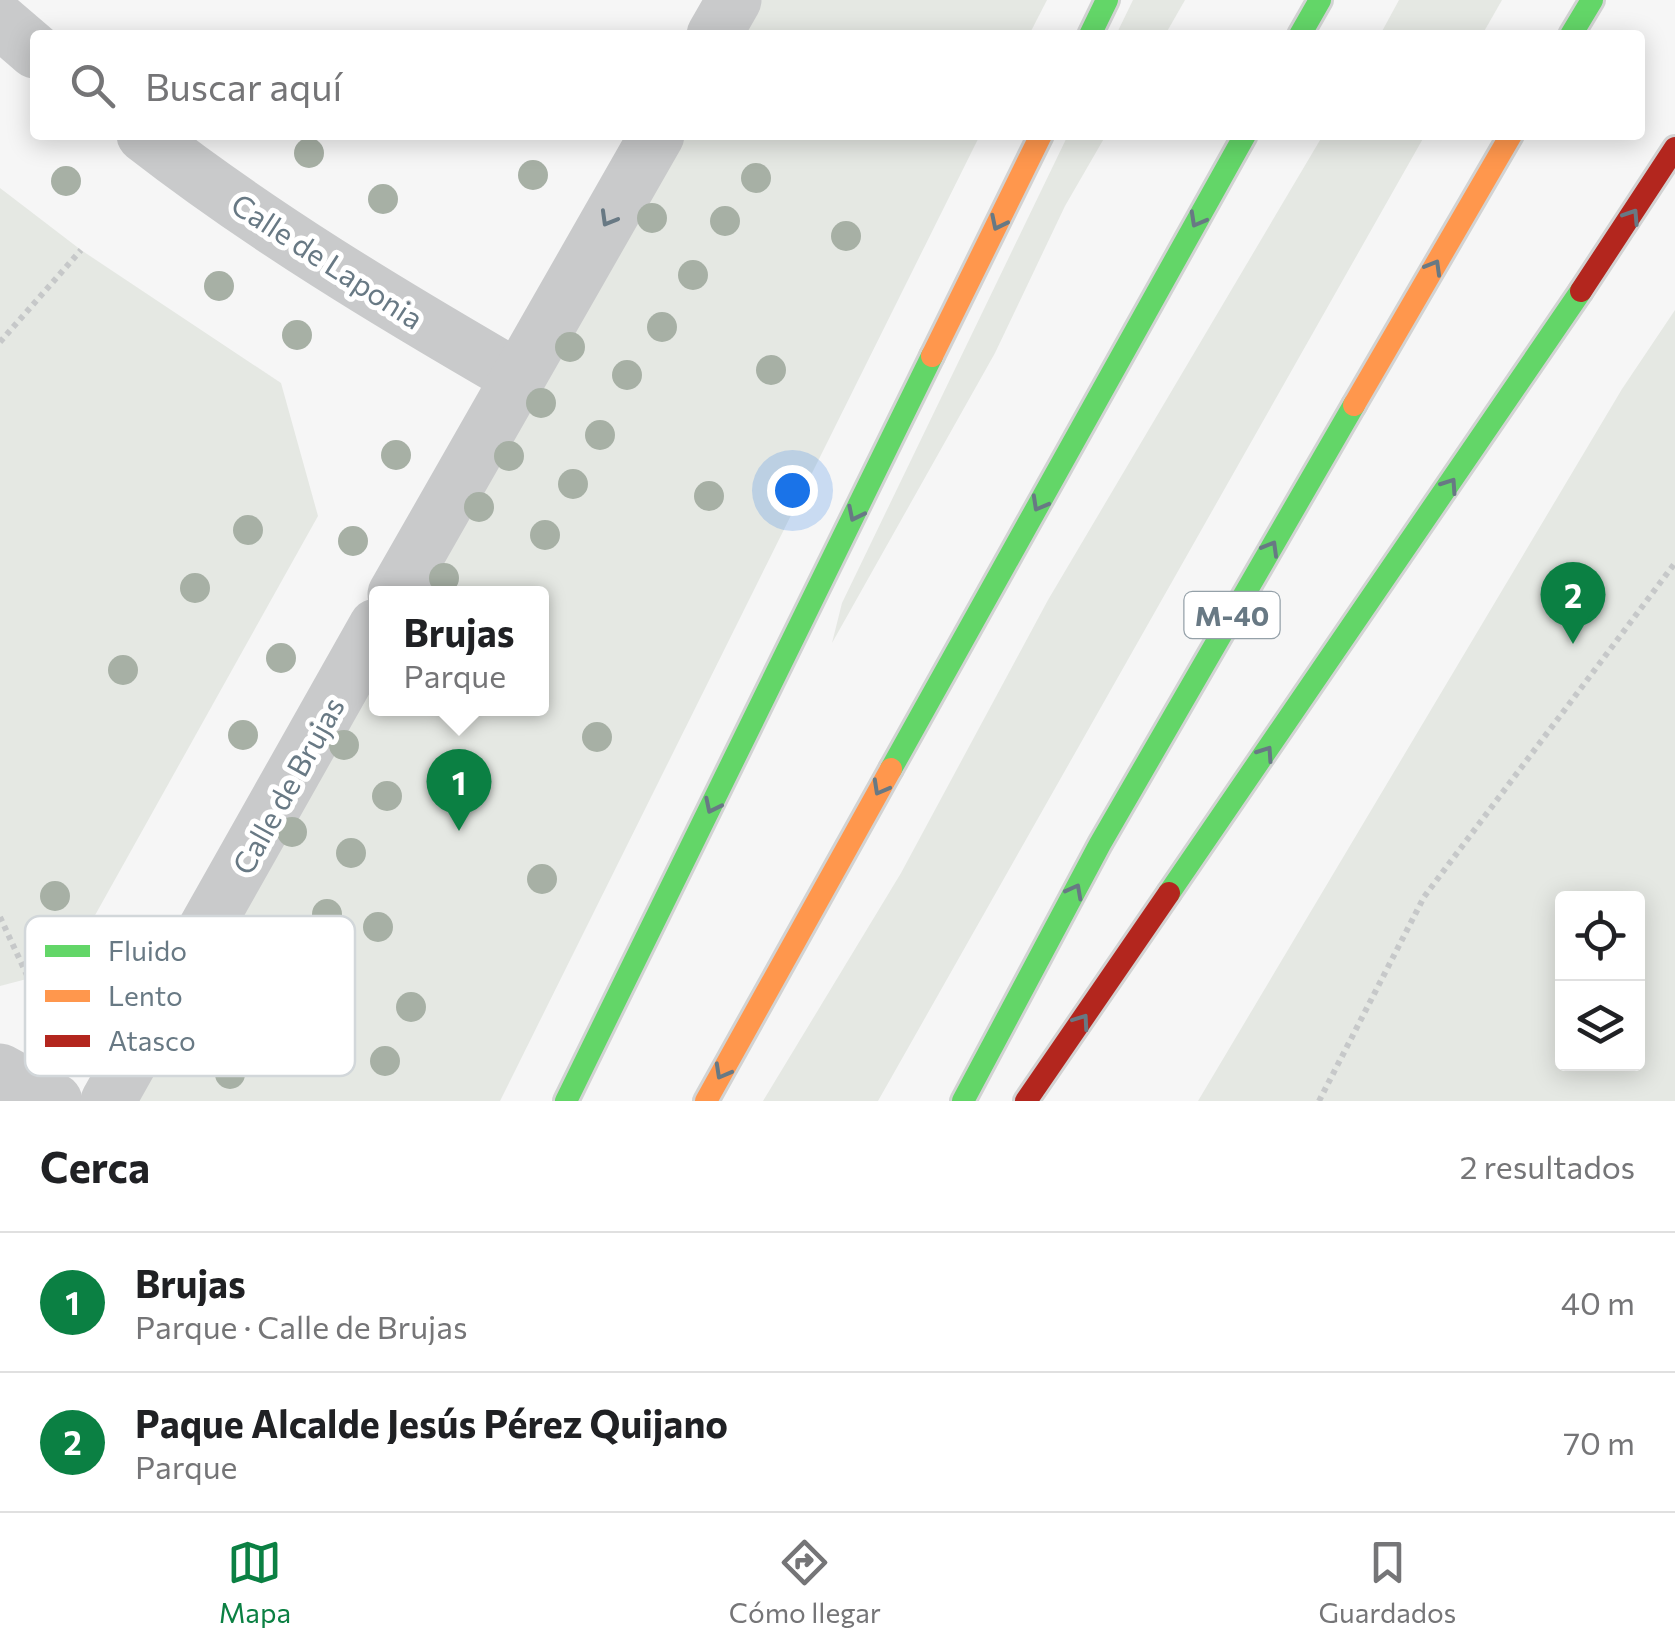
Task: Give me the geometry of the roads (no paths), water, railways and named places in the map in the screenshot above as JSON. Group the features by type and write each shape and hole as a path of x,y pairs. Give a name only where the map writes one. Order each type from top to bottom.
{"highway":[{"path":"1092,30 1107,0"},
{"path":"1303,30 1320,0"},
{"path":"1574,30 1592,0"},
{"path":"566,1101 1039,140"},
{"path":"706,1101 1241,140"},
{"name":"M-40","path":"964,1101 1100,844 1508,140"},
{"path":"1026,1101 1572,306 1675,148"}],"street":[{"path":"717,30 734,0"},
{"path":"0,21 30,47"},
{"name":"Calle de Laponia","path":"151,140 316,255 517,377"},
{"path":"399,586 653,140"},
{"name":"Calle de Brujas","path":"212,916 369,638"},
{"path":"0,1071 55,1101"},
{"name":"Calle de Brujas","path":"108,1101 122,1076"}],"place":[{"name":"Paque Alcalde Jesús Pérez Quijano","path":"1573,644"},
{"name":"Brujas","path":"459,831"}]}
